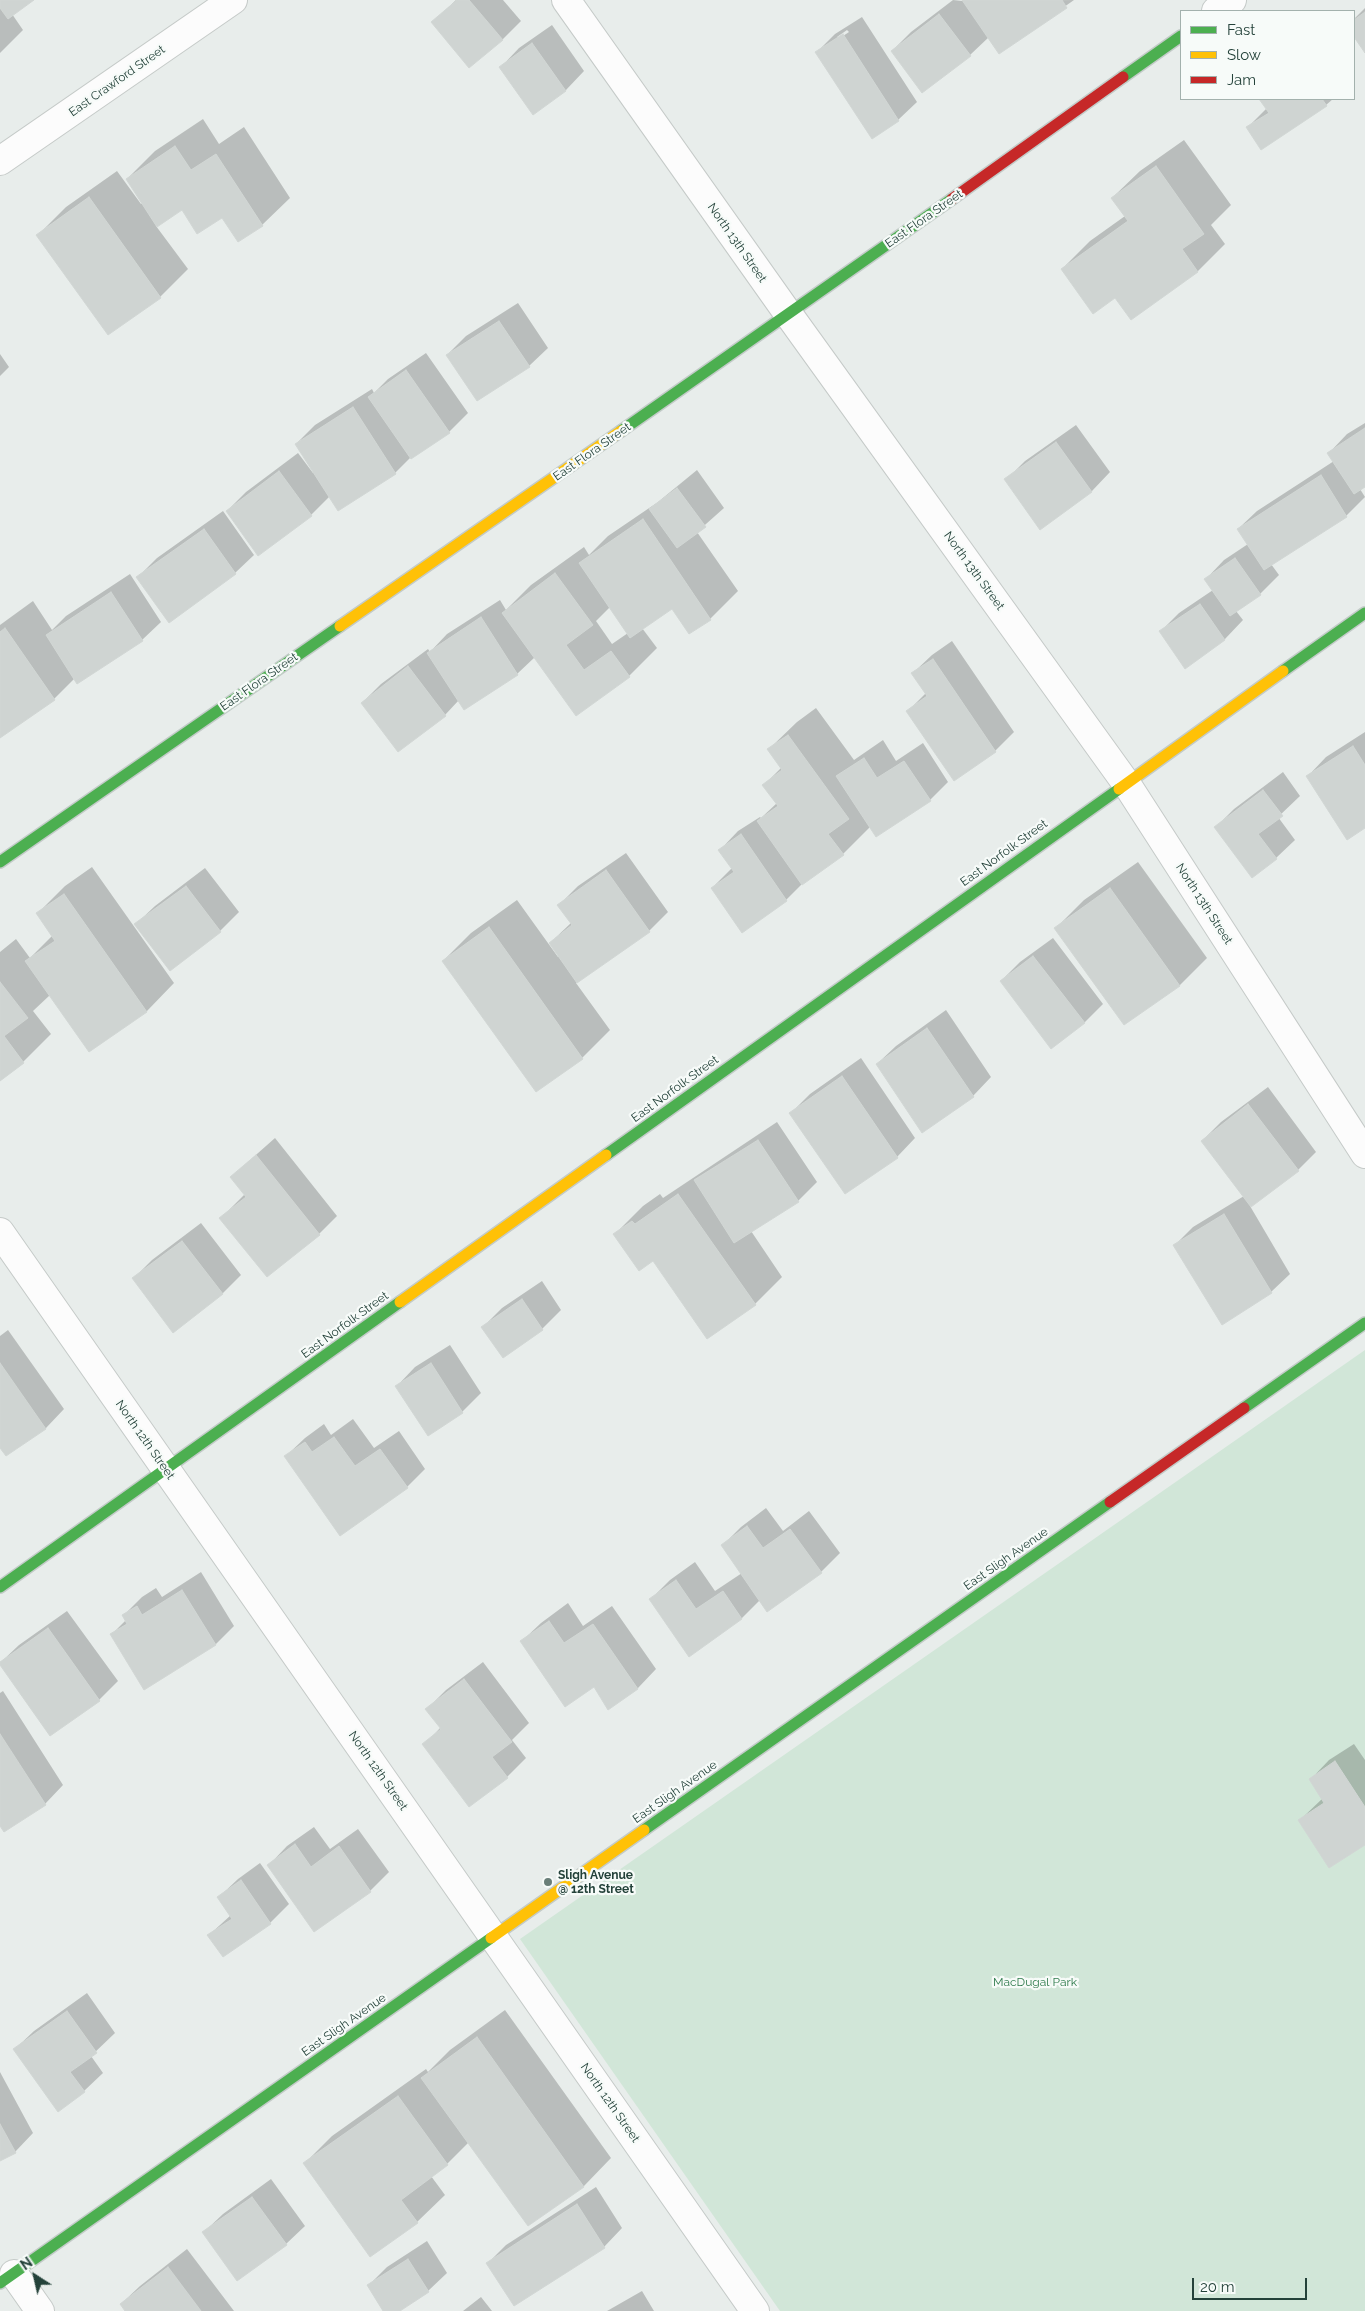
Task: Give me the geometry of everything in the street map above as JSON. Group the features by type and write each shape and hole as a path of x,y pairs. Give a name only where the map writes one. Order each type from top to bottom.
{"street":[{"name":"East Crawford Street","path":"0,161 233,0"},
{"name":"North 13th Street","path":"566,0 789,315 1126,783 1365,1154"},
{"path":"1217,10 1232,0"},
{"name":"East Flora Street","path":"0,862 789,315 1180,37"},
{"name":"East Norfolk Street","path":"0,1587 1365,612"},
{"name":"North 12th Street","path":"0,1232 755,2311"},
{"name":"East Sligh Avenue","path":"7,2279 1365,1323"},
{"path":"7,2279 40,2311"}],"green space":[{"name":"MacDugal Park","path":"1365,1350 1365,2311 780,2311 520,1939"}],"building":[{"path":"0,0 34,0 8,19 0,8"},
{"path":"457,0 469,0 503,40 469,68 431,22"},
{"path":"962,0 1062,0 1067,8 999,54"},
{"path":"1365,12 1365,53 1355,38 1355,19"},
{"path":"939,14 971,56 922,93 891,51"},
{"path":"843,34 899,121 872,139 815,52"},
{"path":"532,43 566,91 533,115 499,67"},
{"path":"1260,100 1323,100 1327,106 1261,150 1246,127 1269,113"},
{"path":"175,146 191,170 216,154 263,226 238,242 222,218 197,234 182,210 157,227 126,179"},
{"path":"1156,166 1204,234 1182,249 1198,272 1131,320 1115,298 1093,314 1061,269 1128,221 1111,198"},
{"path":"89,197 161,298 108,335 36,235"},
{"path":"499,321 530,367 477,401 446,355"},
{"path":"406,370 450,433 411,459 368,397"},
{"path":"353,407 396,474 338,511 295,444"},
{"path":"1365,428 1365,487 1354,494 1327,453"},
{"path":"1056,442 1092,492 1040,530 1004,479"},
{"path":"279,471 312,516 258,556 226,511"},
{"path":"1321,475 1347,517 1264,570 1237,529"},
{"path":"677,488 706,527 677,548 649,509"},
{"path":"643,519 711,620 689,634 672,609 630,638 579,563"},
{"path":"204,529 236,574 169,623 136,577"},
{"path":"1235,558 1261,595 1230,616 1204,579"},
{"path":"555,573 593,625 566,645 584,670 611,651 630,677 576,716 502,613"},
{"path":"111,592 143,641 77,684 46,635"},
{"path":"1200,604 1225,640 1185,669 1159,631"},
{"path":"481,617 518,675 464,710 427,653"},
{"path":"5,628 55,700 0,738 0,632"},
{"path":"933,659 996,752 954,781 906,711 927,696 911,673"},
{"path":"408,666 446,716 398,752 361,703"},
{"path":"788,735 849,819 828,834 844,855 802,885 757,821 778,806 762,785 782,770 767,749"},
{"path":"1353,746 1365,765 1365,828 1347,840 1306,776"},
{"path":"864,758 877,778 904,761 931,801 876,837 836,776"},
{"path":"1263,790 1283,816 1258,834 1277,859 1252,878 1214,827"},
{"path":"741,834 787,901 742,933 711,888 734,872 718,850"},
{"path":"606,870 650,932 577,983 549,943 572,925 557,905"},
{"path":"186,886 221,932 170,971 134,924"},
{"path":"1110,888 1180,986 1124,1025 1054,928"},
{"path":"64,894 147,1012 89,1052 25,961 55,941 36,913"},
{"path":"489,927 583,1059 536,1092 442,961"},
{"path":"1033,956 1085,1023 1051,1049 1000,981"},
{"path":"0,982 28,1018 4,1036 24,1063 0,1081"},
{"path":"927,1028 974,1097 922,1133 876,1064"},
{"path":"842,1076 898,1158 845,1194 789,1113"},
{"path":"1248,1104 1299,1171 1251,1207 1201,1141"},
{"path":"758,1140 799,1202 734,1243 694,1180"},
{"path":"256,1155 320,1235 267,1277 219,1218 246,1197 230,1177"},
{"path":"678,1194 756,1305 707,1339 653,1261 639,1271 613,1234 632,1221 635,1224"},
{"path":"1224,1214 1272,1293 1222,1325 1173,1245"},
{"path":"182,1241 223,1294 173,1333 132,1278"},
{"path":"522,1299 543,1330 503,1358 481,1327"},
{"path":"0,1363 46,1429 6,1456 0,1448"},
{"path":"431,1363 463,1413 428,1436 395,1386"},
{"path":"334,1437 355,1466 380,1449 408,1488 340,1536 284,1456 305,1442 312,1452"},
{"path":"747,1526 763,1548 790,1529 822,1573 767,1612 721,1545"},
{"path":"676,1580 696,1609 723,1591 742,1619 689,1657 649,1599"},
{"path":"182,1590 216,1645 144,1690 110,1634 127,1624 122,1615 137,1606 142,1615"},
{"path":"549,1621 564,1643 593,1624 638,1689 608,1710 594,1687 565,1707 520,1641"},
{"path":"48,1628 100,1701 50,1736 0,1665 0,1662"},
{"path":"464,1679 512,1742 492,1757 508,1778 469,1807 422,1744 441,1729 425,1709"},
{"path":"0,1734 46,1805 4,1832 0,1826"},
{"path":"1335,1761 1365,1807 1365,1845 1329,1868 1298,1820 1324,1803 1309,1779"},
{"path":"295,1844 311,1867 339,1846 371,1892 314,1932 267,1865"},
{"path":"241,1880 271,1924 223,1957 207,1935 232,1919 217,1897"},
{"path":"67,2011 97,2053 70,2072 85,2092 58,2112 13,2049"},
{"path":"477,2037 584,2187 528,2226 421,2078"},
{"path":"398,2096 448,2165 401,2200 418,2223 370,2257 303,2163"},
{"path":"0,2124 16,2153 0,2161"},
{"path":"252,2197 287,2245 237,2281 202,2232"},
{"path":"577,2204 605,2248 514,2306 486,2263"},
{"path":"408,2259 429,2292 400,2311 383,2311 367,2285"},
{"path":"168,2267 201,2311 125,2311 120,2304"}],"traffic: fast":[{"path":"1123,77 1180,37"},
{"path":"621,431 952,199"},
{"path":"1283,671 1365,613"},
{"path":"0,862 340,626"},
{"path":"606,1155 1119,789"},
{"path":"0,1587 400,1302"},
{"path":"1244,1408 1365,1323"},
{"path":"644,1830 1110,1502"},
{"path":"0,2283 491,1938"}],"traffic: slow":[{"path":"340,626 621,431"},
{"path":"1119,789 1283,671"},
{"path":"400,1302 606,1155"},
{"path":"491,1938 644,1830"}],"traffic: jam":[{"path":"952,199 1123,77"},
{"path":"1110,1502 1244,1408"}],"place":[{"name":"Sligh Avenue @ 12th Street","path":"548,1882"}]}
